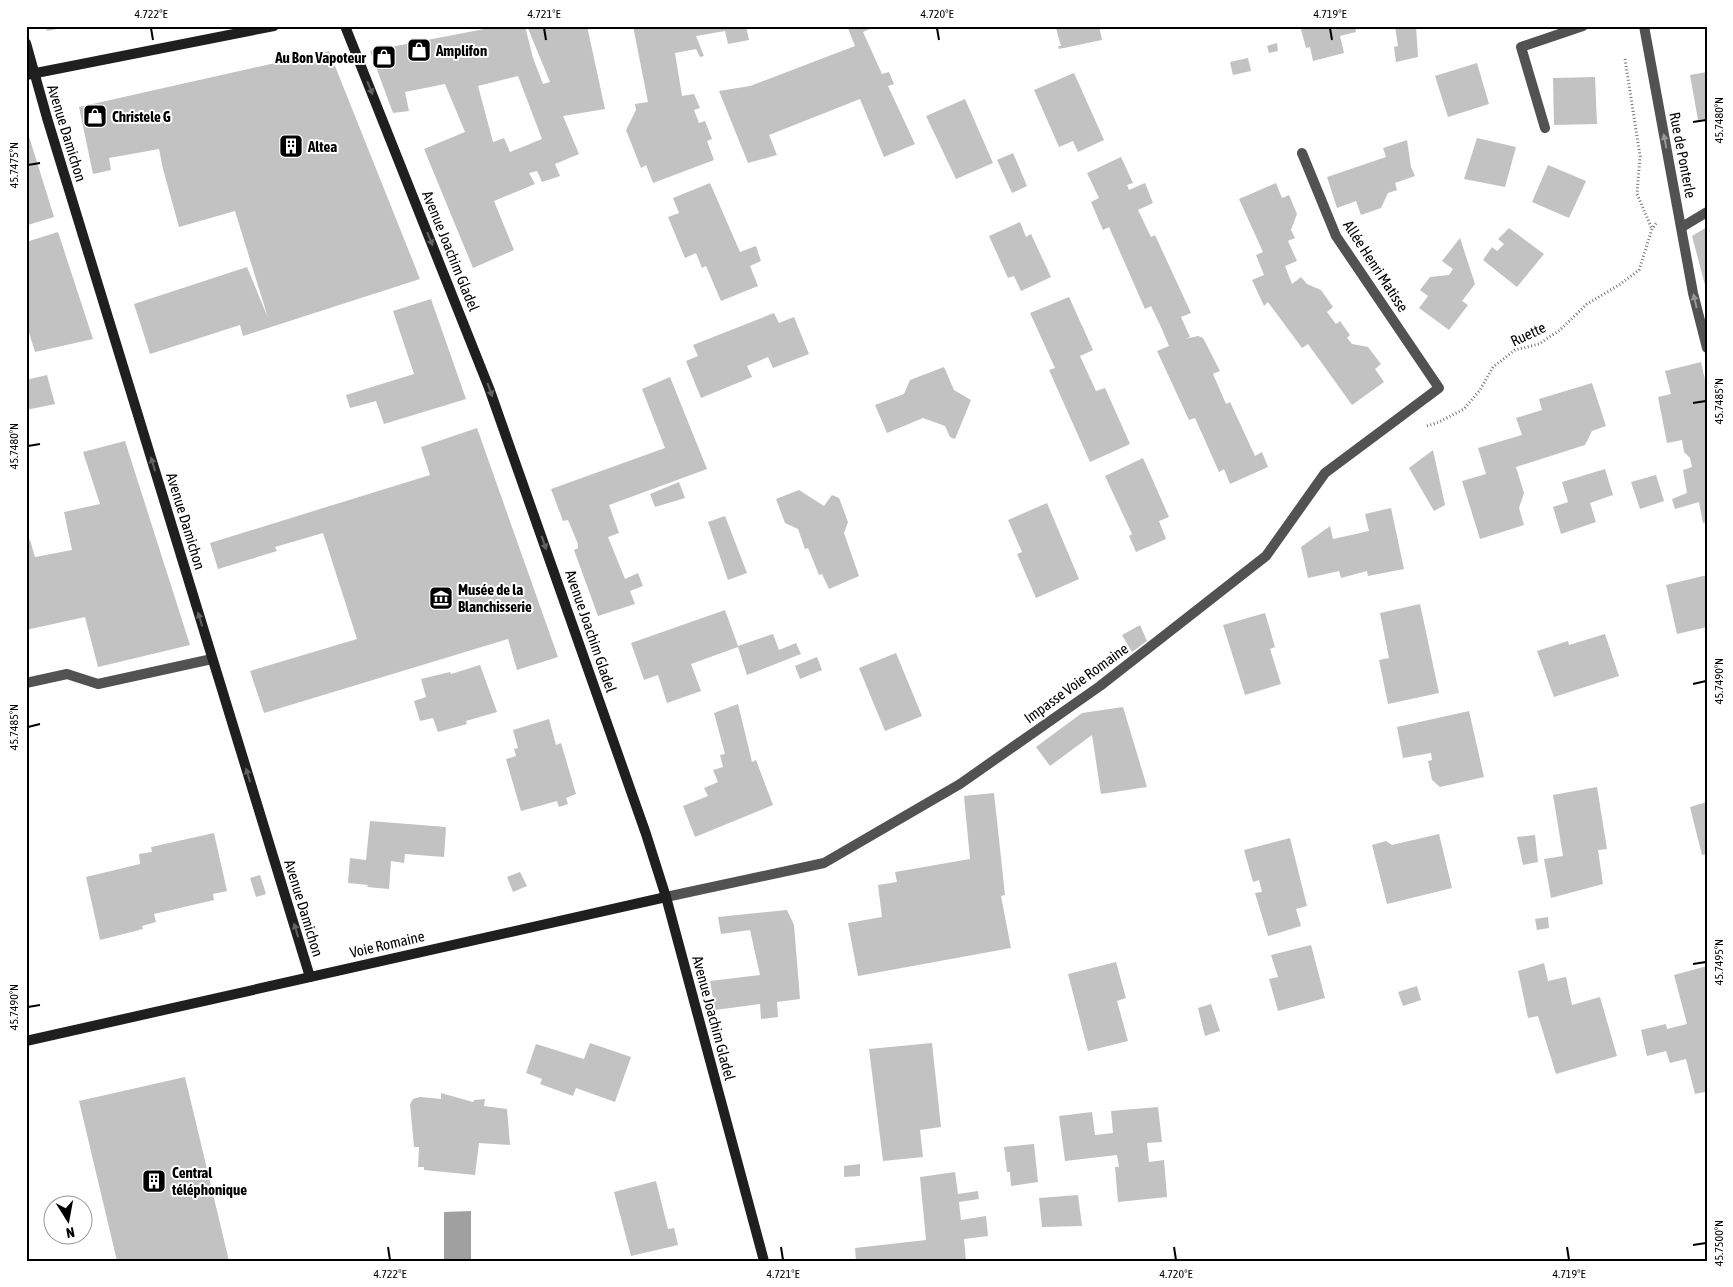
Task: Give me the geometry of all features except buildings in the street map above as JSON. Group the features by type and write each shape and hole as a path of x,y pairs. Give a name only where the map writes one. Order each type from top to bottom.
{"street":[{"path":"30,74 274,26"},
{"name":"Avenue Joachim Gladel","path":"345,26 489,388 646,834 666,897 764,1261"},
{"path":"1545,128 1521,47 1583,26"},
{"name":"Rue de Ponterle","path":"1644,26 1676,201 1707,348"},
{"name":"Avenue Damichon","path":"26,43 30,74 310,977"},
{"name":"Allée Henri Matisse","path":"1302,153 1336,236 1439,388"},
{"path":"1682,227 1707,212"},
{"name":"Impasse Voie Romaine","path":"666,897 824,863 960,784 1100,686 1266,556 1325,473 1439,388"},
{"path":"26,683 67,674 98,684 212,659"},
{"name":"Voie Romaine","path":"26,1041 666,897"}],"path":[{"path":"1625,58 1640,156 1637,194 1652,228"},
{"name":"Ruette","path":"1422,428 1440,422 1464,409 1480,390 1492,367 1516,350 1539,344 1560,330 1587,304 1618,286 1639,270 1652,228 1676,201"}],"shaded area":[{"path":"471,1211 471,1261 444,1261 444,1212"}],"place":[{"name":"Amplifon","path":"419,50"},
{"name":"Au Bon Vapoteur","path":"384,57"},
{"name":"Christele G","path":"95,116"},
{"name":"Altea","path":"291,146"},
{"name":"Musée de la Blanchisserie","path":"441,598"},
{"name":"Central téléphonique","path":"154,1181"}]}
